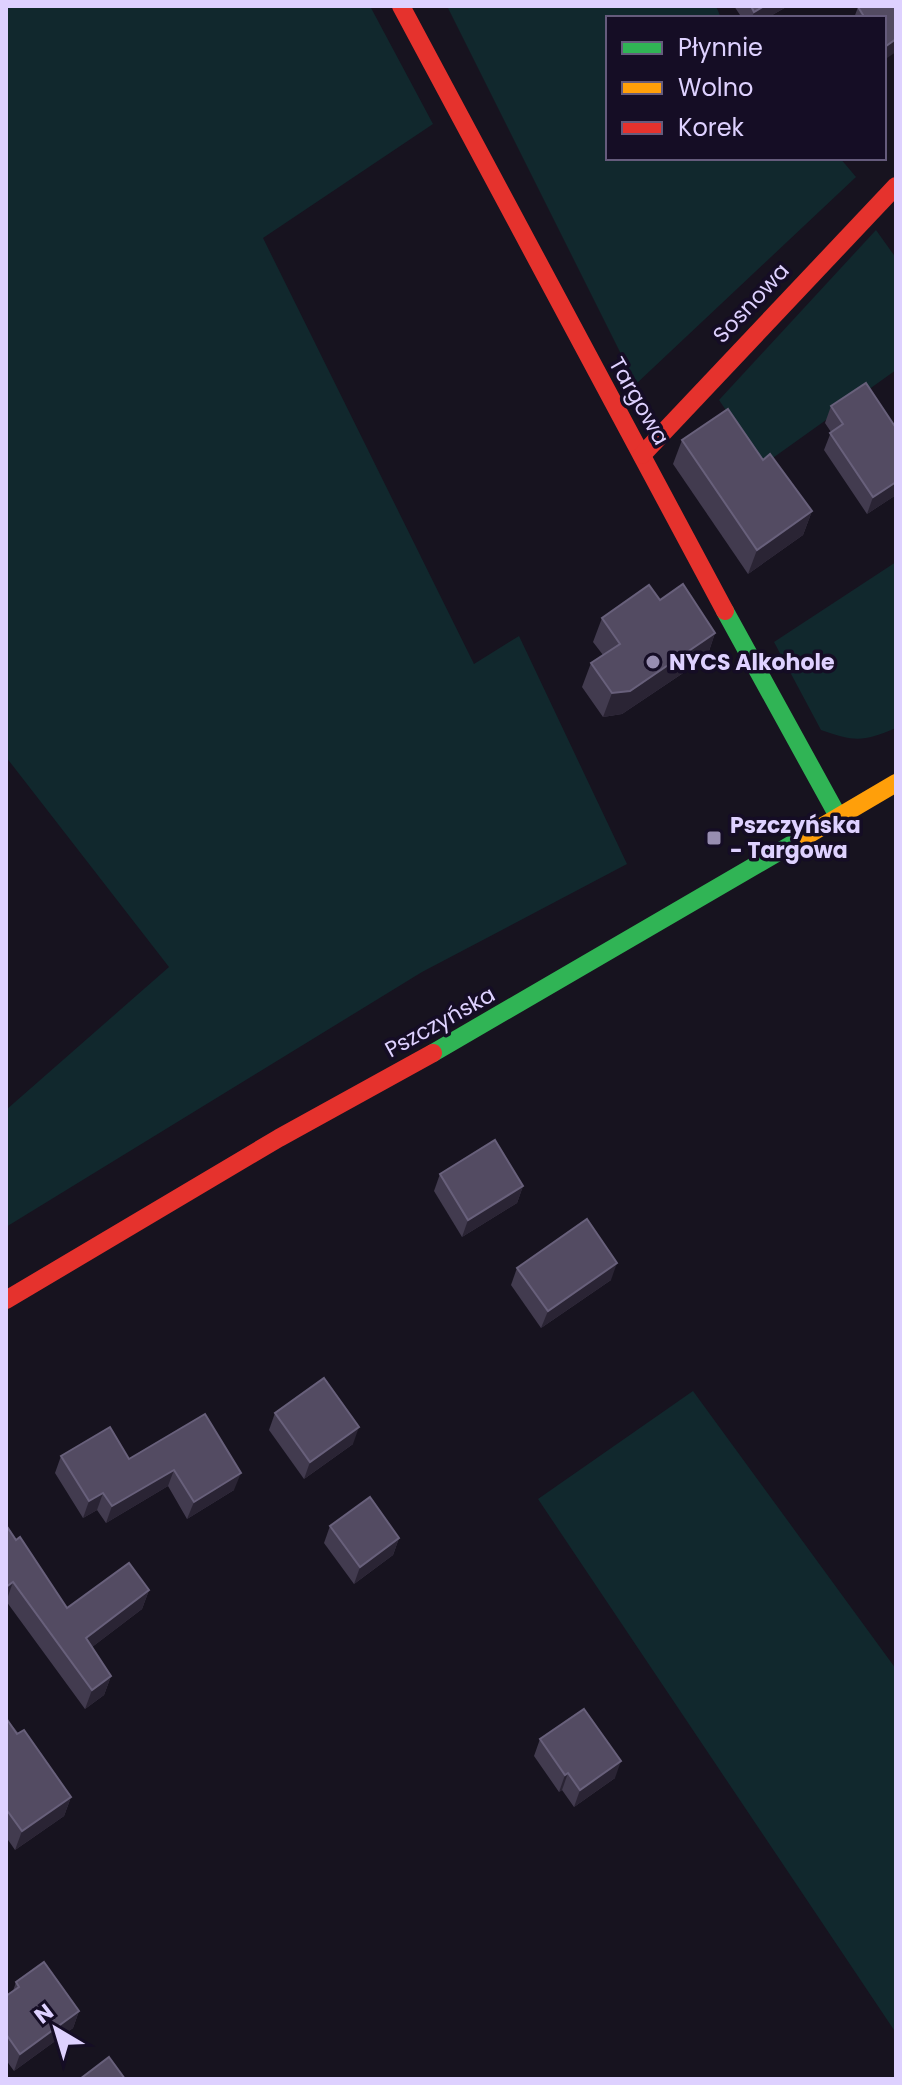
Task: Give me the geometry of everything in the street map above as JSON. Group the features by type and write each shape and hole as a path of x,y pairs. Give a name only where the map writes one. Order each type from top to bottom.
{"street":[{"name":"Targowa","path":"401,6 611,403 642,455 814,779 839,818"},
{"name":"Sosnowa","path":"642,455 896,186"},
{"name":"Pszczyńska","path":"6,1300 279,1138 502,1015 896,783"}],"green space":[{"path":"6,6 370,6 433,124 263,238 474,664 519,636 627,864 422,972 6,1227 6,1110 169,967 6,757"},
{"path":"447,6 716,6 720,16 606,16 606,160 842,160 856,177 636,384"},
{"path":"876,230 896,258 896,370 763,465 719,400"},
{"path":"896,562 896,728 859,739 821,730 774,642"},
{"path":"693,1391 896,1669 896,2033 538,1499"}],"building":[{"path":"896,6 896,39 886,46 886,16 864,16 858,7"},
{"path":"866,383 896,428 896,482 873,497 830,433 843,424 831,406"},
{"path":"728,409 763,460 770,454 812,511 757,550 682,440"},
{"name":"NYCS Alkohole","path":"683,584 715,633 630,691 612,693 591,663 620,644 602,618 649,585 660,600"},
{"path":"495,1140 523,1186 468,1220 440,1174"},
{"path":"587,1219 617,1263 548,1311 517,1268"},
{"path":"324,1378 359,1427 310,1462 275,1413"},
{"path":"205,1414 241,1473 194,1502 174,1470 112,1506 103,1493 89,1501 61,1456 110,1427 129,1459"},
{"path":"370,1497 399,1538 360,1567 330,1526"},
{"path":"6,1525 16,1540 20,1537 67,1608 129,1563 149,1590 86,1638 111,1676 92,1690 13,1582 6,1587"},
{"path":"584,1709 621,1761 580,1790 568,1773 565,1775 540,1739"},
{"path":"6,1718 17,1734 24,1730 71,1797 22,1831 6,1809"},
{"path":"44,1962 79,2011 20,2054 6,2034 6,1996 19,1987 16,1982"},
{"path":"109,2057 125,2079 80,2079"}],"traffic: fast":[{"path":"725,611 839,818"},
{"path":"433,1053 806,836"}],"traffic: slow":[{"path":"806,836 896,783"}],"traffic: jam":[{"path":"401,6 725,611"},
{"path":"642,455 896,186"},
{"path":"6,1300 279,1138 433,1053"}],"place":[{"name":"NYCS Alkohole","path":"653,662"},
{"name":"Pszczyńska - Targowa","path":"714,838"}]}
